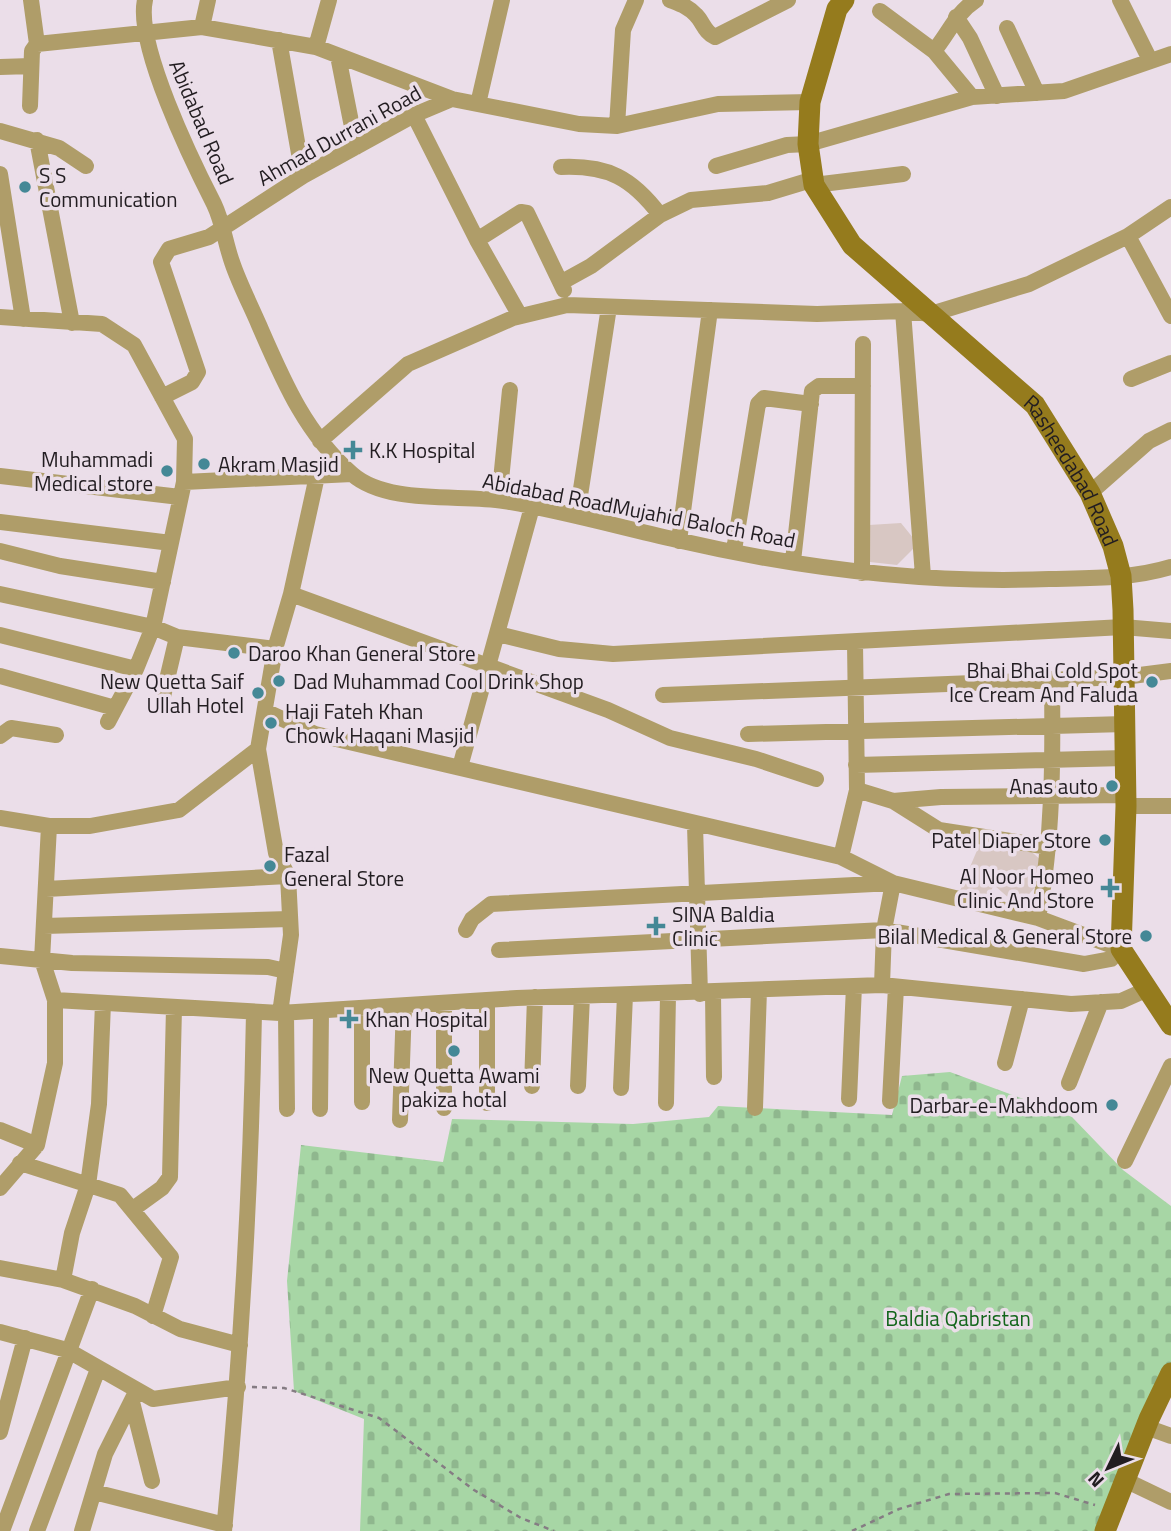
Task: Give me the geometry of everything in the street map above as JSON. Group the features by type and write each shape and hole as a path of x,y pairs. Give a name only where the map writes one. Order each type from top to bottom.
{"main road":[{"name":"Rasheedabad Road","path":"839,3 810,102 808,144 812,183 852,245 1035,405 1090,492 1114,546 1121,576 1125,724 1126,801 1121,949"},
{"path":"1121,949 1171,1025"},
{"path":"1148,989 1171,989"},
{"path":"1105,1531 1146,1427 1171,1373"}],"street":[{"path":"30,106 32,51 37,44 31,0"},
{"path":"144,34 141,15 145,0"},
{"path":"202,27 208,0"},
{"path":"316,47 329,0"},
{"path":"478,104 502,0"},
{"path":"617,126 623,30 636,0"},
{"path":"670,0 691,11 709,35 715,37 788,0"},
{"path":"934,51 948,35 956,17 976,0"},
{"path":"1121,0 1150,60"},
{"path":"880,11 934,51 972,97"},
{"path":"956,17 970,38 997,96"},
{"path":"37,44 202,27 316,47 452,99"},
{"path":"1007,27 1037,93"},
{"name":"Abidabad Road","path":"144,34 184,145 224,225"},
{"path":"279,40 303,176"},
{"path":"338,55 356,147"},
{"path":"716,166 787,145 808,144 972,97 1064,91 1150,60 1170,58"},
{"path":"0,67 31,66"},
{"name":"Ahmad Durrani Road","path":"162,397 192,382 198,372 161,262 163,254 169,249 209,237 303,176 414,115 452,99 579,124 617,126 718,104 810,102"},
{"path":"414,115 477,240 520,316"},
{"path":"0,131 59,148 86,166"},
{"path":"37,140 72,323"},
{"path":"561,167 586,166 628,181 643,192 660,215"},
{"path":"0,174 23,319"},
{"path":"562,282 591,266 660,215 691,200 768,193 812,183 903,174"},
{"path":"320,441 408,364 520,316 567,306 817,314 903,311 931,314 1029,284 1128,236 1171,207"},
{"path":"477,240 521,212 527,213 562,282 567,306"},
{"name":"Abidabad RoadMujahid Baloch Road","path":"224,225 231,261 293,403 320,441 352,474 367,485 424,496 499,500 577,515 679,541 862,573 1007,581 1121,576 1171,567"},
{"path":"1128,236 1167,297 1171,316"},
{"path":"577,515 609,307"},
{"path":"679,541 710,310"},
{"path":"903,311 923,576"},
{"path":"0,317 102,324 134,345 185,439 182,489 153,626 136,669 111,715 0,677"},
{"path":"862,573 863,344"},
{"path":"1131,379 1171,363"},
{"path":"793,561 812,391 819,386 863,386"},
{"path":"499,500 510,390"},
{"path":"734,550 758,404 764,398 811,404"},
{"path":"1090,492 1149,441 1171,430"},
{"path":"0,476 182,489 352,474"},
{"path":"287,1109 283,1013 290,919 288,876 276,853 258,749 275,649 291,594 317,476"},
{"path":"460,766 532,507"},
{"path":"0,522 171,543"},
{"path":"0,551 61,566 163,582"},
{"path":"0,594 153,626 177,637 275,649"},
{"path":"291,594 608,710 670,738 756,759 816,779"},
{"path":"498,634 559,649 613,654 1123,627 1171,631"},
{"path":"0,635 136,669"},
{"path":"161,705 177,637"},
{"path":"841,857 857,790 855,642"},
{"path":"663,695 1124,677 1171,671"},
{"path":"1038,918 1049,847 1052,797 1052,679"},
{"path":"265,711 315,734 841,857 893,883 1038,918 1121,949 1111,959 1084,964 884,930 499,950"},
{"path":"748,734 1125,724"},
{"path":"0,736 11,728 56,735"},
{"path":"0,818 49,826 90,827 179,810 196,800 258,749"},
{"path":"856,765 1125,758"},
{"path":"857,790 893,801 939,830 1049,847"},
{"path":"893,801 941,797 1052,797 1171,806"},
{"path":"695,825 699,940 707,993 714,1077"},
{"path":"1,1184 37,1145 55,1063 55,1000 42,960 49,826"},
{"path":"46,889 288,876"},
{"path":"466,930 472,919 491,904 893,883"},
{"path":"890,1101 889,986 884,930 893,883"},
{"path":"44,926 290,919"},
{"path":"0,956 72,963 268,967 286,971"},
{"path":"55,1000 283,1013 487,1000 854,986 889,986 1071,1004 1121,1001 1148,989"},
{"path":"849,1099 854,986"},
{"path":"755,1108 759,990"},
{"path":"621,1088 625,995"},
{"path":"666,1103 668,995"},
{"path":"578,1086 582,996"},
{"path":"532,1086 535,998"},
{"path":"1005,1063 1021,999"},
{"path":"486,1103 487,1000"},
{"path":"1069,1083 1101,1002"},
{"path":"63,1280 72,1233 88,1185 99,1104 103,1003"},
{"path":"444,1003 444,1108"},
{"path":"400,1120 404,1006"},
{"path":"133,1209 162,1188 170,1177 174,1008"},
{"path":"362,1008 362,1102"},
{"path":"320,1110 321,1011"},
{"path":"94,1492 225,1528 238,1387 251,1165 254,1012"},
{"path":"1125,1161 1171,1066"},
{"path":"0,1130 37,1145"},
{"path":"20,1163 120,1195 133,1209 171,1257 153,1315"},
{"path":"0,1268 63,1280 92,1289 180,1329 240,1345"},
{"path":"2,1531 67,1350 92,1289"},
{"path":"0,1332 67,1350 98,1369 134,1397 153,1399 238,1387"},
{"path":"0,1432 25,1338"},
{"path":"37,1531 98,1369"},
{"path":"134,1397 152,1482"},
{"path":"82,1531 105,1454 134,1397"},
{"path":"1146,1427 1171,1436"},
{"path":"1127,1480 1171,1502"}],"path":[{"path":"238,1387 284,1388 379,1418 474,1490 521,1518 554,1531"},
{"path":"852,1531 898,1509 949,1494 1055,1493 1114,1511"}],"green space":[{"name":"Baldia Qabristan","path":"950,1072 1072,1117 1123,1170 1171,1206 1171,1384 1105,1531 360,1531 364,1419 294,1391 287,1281 301,1145 443,1162 452,1119 633,1124 709,1117 718,1106 892,1115 902,1076"}],"building":[{"path":"901,523 918,544 897,565 870,562 869,525"},
{"path":"981,841 1026,847 1042,861 1042,879 1024,900 1011,900 994,885 986,900 959,893"}],"place":[{"name":"S S Communication","path":"25,187"},
{"name":"K.K Hospital","path":"353,450"},
{"name":"Akram Masjid","path":"204,464"},
{"name":"Muhammadi Medical store","path":"167,471"},
{"name":"Daroo Khan General Store","path":"234,653"},
{"name":"Dad Muhammad Cool Drink Shop","path":"279,681"},
{"name":"Bhai Bhai Cold Spot Ice Cream And Faluda","path":"1152,682"},
{"name":"New Quetta Saif Ullah Hotel","path":"258,693"},
{"name":"Haji Fateh Khan Chowk Haqani Masjid","path":"271,723"},
{"name":"Anas auto","path":"1112,786"},
{"name":"Patel Diaper Store","path":"1105,840"},
{"name":"Fazal General Store","path":"270,866"},
{"name":"Al Noor Homeo Clinic And Store","path":"1110,888"},
{"name":"SINA Baldia Clinic","path":"656,926"},
{"name":"Bilal Medical & General Store","path":"1146,936"},
{"name":"Khan Hospital","path":"349,1019"},
{"name":"New Quetta Awami pakiza hotal","path":"454,1051"},
{"name":"Darbar-e-Makhdoom","path":"1112,1105"}]}
